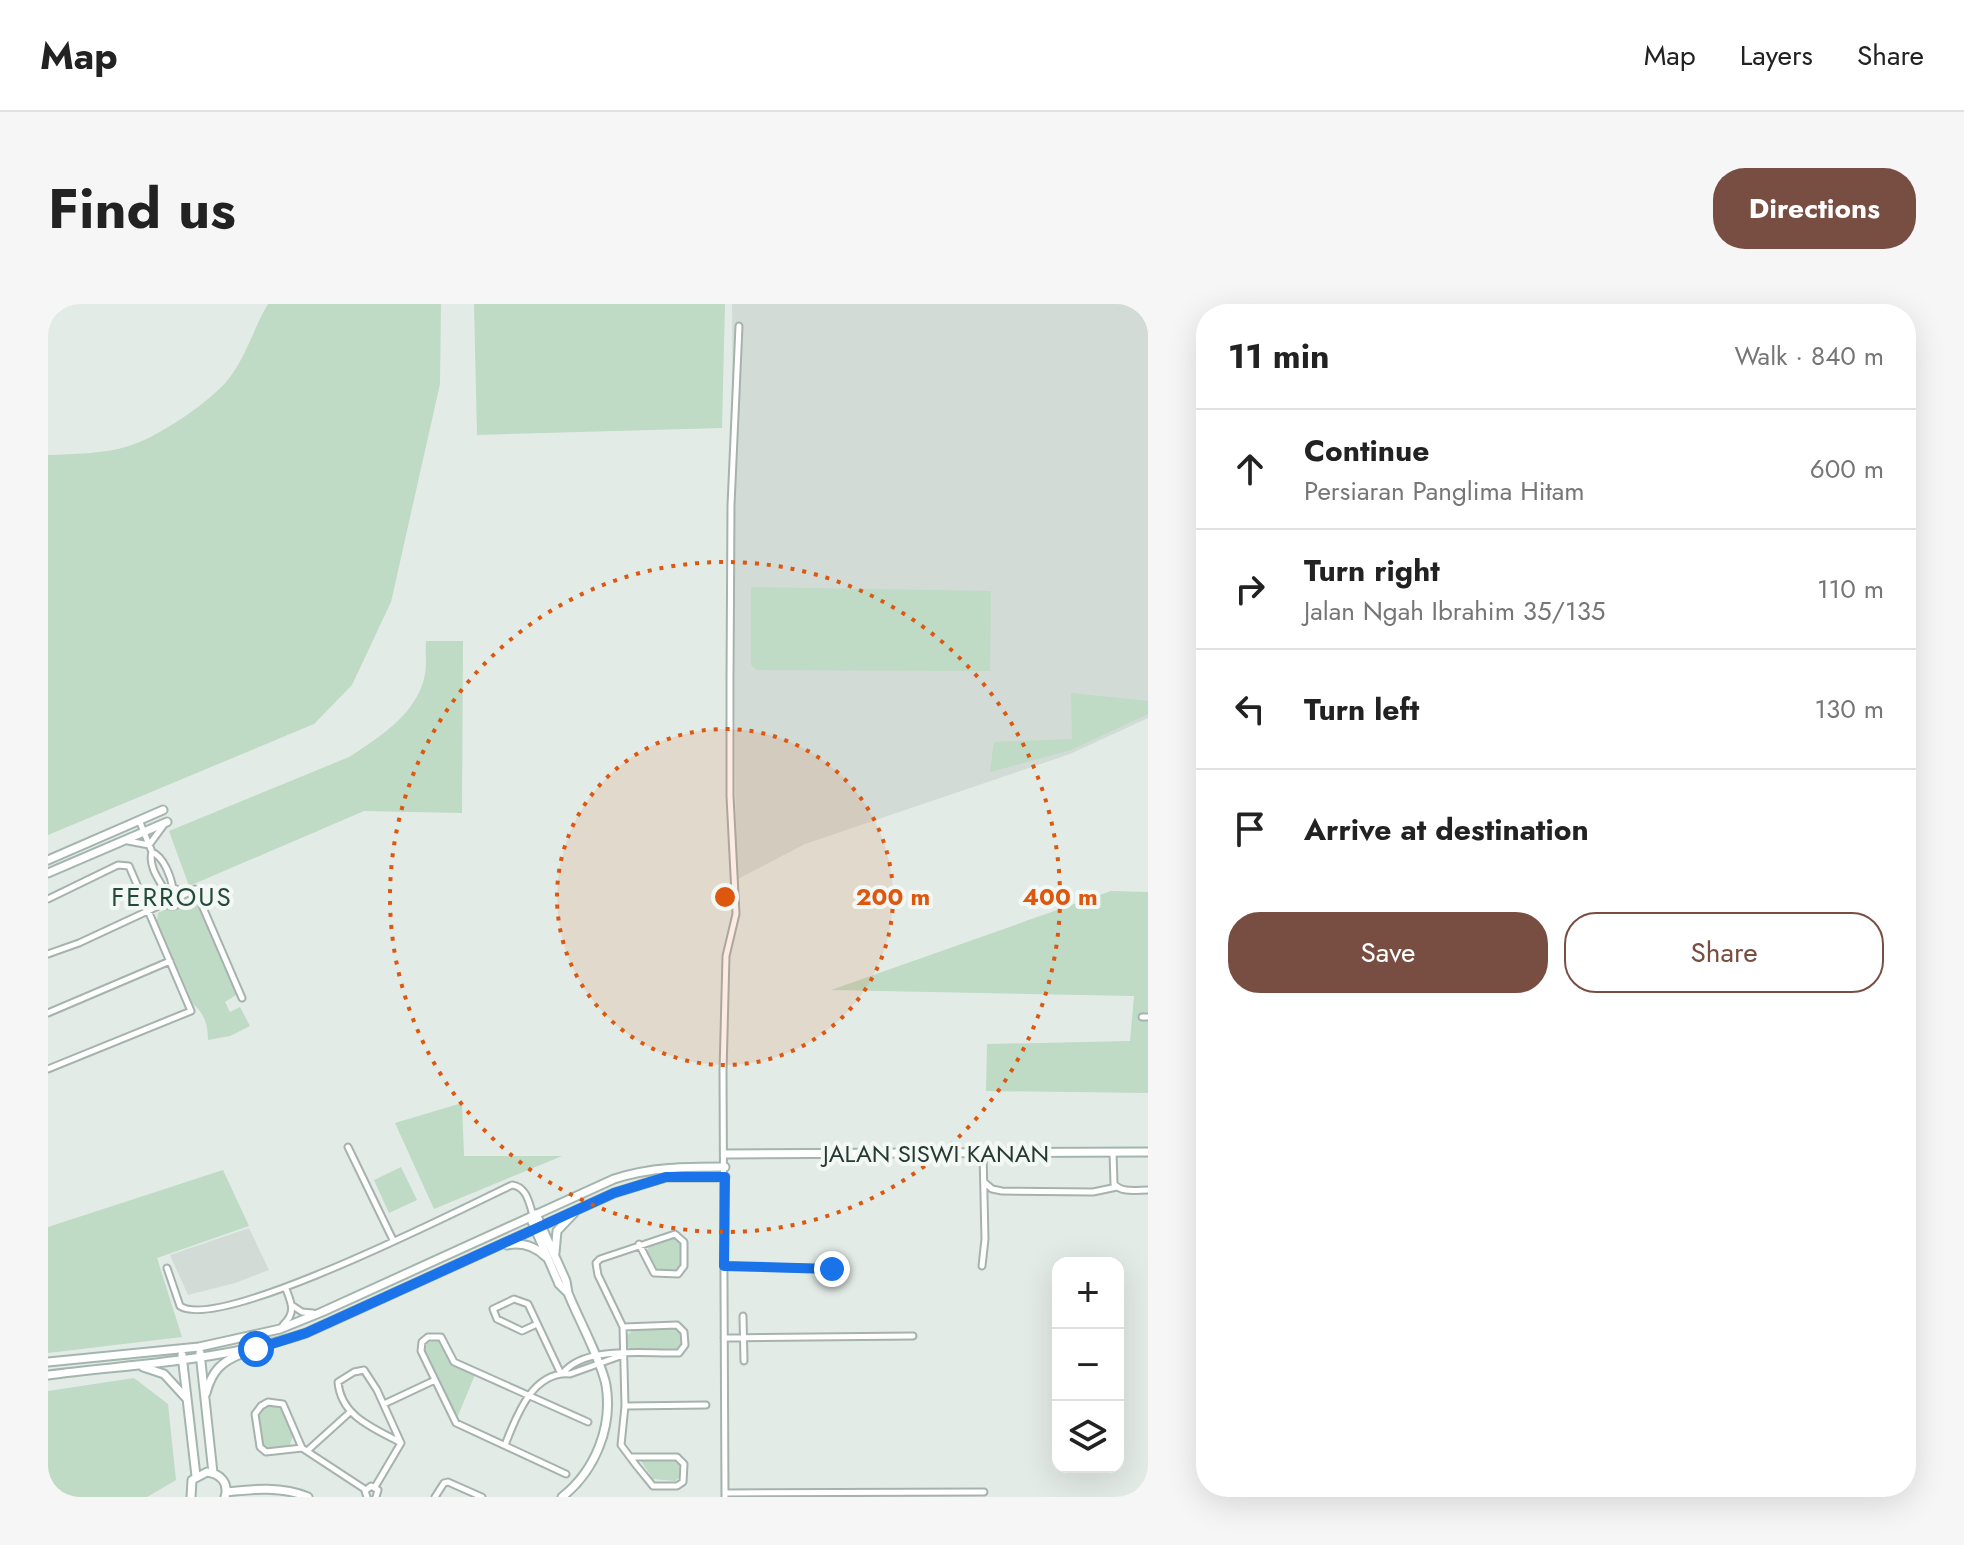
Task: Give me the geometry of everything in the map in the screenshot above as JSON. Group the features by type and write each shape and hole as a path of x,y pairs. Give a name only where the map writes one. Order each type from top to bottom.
{"main road":[{"path":"48,860 163,810"},
{"path":"48,873 167,822"},
{"name":"JALAN SISWI KANAN","path":"725,1154 1148,1152"},
{"path":"48,1362 199,1347 280,1329 614,1179 641,1170 664,1167 725,1167"},
{"path":"205,1399 210,1378 218,1366 228,1360 306,1333 582,1207 649,1180 725,1177"},
{"path":"551,1258 557,1231 582,1207"},
{"path":"533,1215 551,1258 566,1281 568,1293 606,1386 606,1424 593,1460 571,1490 562,1497"},
{"path":"495,1247 518,1243 534,1247 551,1258"},
{"path":"199,1347 213,1473"},
{"path":"182,1349 196,1476 190,1486 191,1497"},
{"path":"48,1375 256,1349"},
{"path":"132,1365 164,1374 187,1400"},
{"path":"196,1476 213,1473 223,1480 226,1495 269,1489 308,1497"}],"street":[{"path":"739,326 731,505 730,679 732,854 736,914 726,956 723,1072 725,1495 984,1492"},
{"path":"139,820 152,852 155,872 166,892"},
{"path":"149,845 167,822"},
{"path":"122,841 149,845"},
{"path":"152,852 158,855 167,869 173,889 180,897"},
{"path":"48,899 123,864 133,870 191,1011 48,1069"},
{"path":"165,903 163,898 166,892 173,889"},
{"path":"48,954 165,903 175,905 180,897 195,889 242,998"},
{"path":"48,1013 170,961"},
{"path":"348,1147 393,1240"},
{"path":"1113,1152 1114,1184 1117,1187"},
{"path":"982,1266 985,1239 983,1153"},
{"path":"984,1182 992,1189 1002,1191 1093,1192 1117,1187 1148,1190"},
{"path":"167,1268 180,1306 189,1311 242,1303 286,1289 512,1185 520,1186 525,1193 533,1215"},
{"path":"630,1457 677,1457 684,1464 683,1482 677,1486 653,1486 630,1457 621,1445 625,1406 623,1327 598,1275 596,1263 639,1244 675,1234 684,1242 683,1270 673,1275 654,1273 639,1244"},
{"path":"724,1266 832,1269"},
{"path":"280,1329 291,1318 293,1306 286,1289"},
{"path":"537,1324 522,1331 497,1319 493,1309 514,1299 528,1304 562,1373"},
{"path":"293,1306 302,1312 322,1312"},
{"path":"743,1316 744,1361"},
{"path":"505,1445 527,1395 541,1384 562,1373 570,1374 596,1359 611,1361 624,1354 679,1353 683,1350 684,1332 677,1325 623,1327"},
{"path":"724,1338 913,1336"},
{"path":"566,1474 456,1423 421,1346 428,1337 441,1337 454,1362 588,1422"},
{"path":"359,1370 369,1374 401,1443 349,1413 339,1390 338,1382 343,1377 359,1370"},
{"path":"384,1404 435,1380"},
{"path":"349,1413 304,1449 266,1452 260,1447 256,1410 268,1402 283,1404 304,1449 366,1493 375,1487 401,1443"},
{"path":"625,1406 706,1405"},
{"path":"381,1432 391,1431 393,1424"},
{"path":"435,1497 448,1482 481,1497"},
{"path":"375,1487 378,1497"}],"shaded area":[{"path":"732,304 1148,304 1148,718 1070,754 805,844 736,880"},
{"path":"249,1228 269,1270 188,1295 170,1255"}],"green space":[{"path":"268,304 441,304 440,384 391,602 352,685 314,724 48,835 48,455 119,449 154,435 181,419 227,381"},
{"path":"474,304 725,304 722,428 477,435"},
{"path":"751,587 991,591 990,671 757,670 751,665"},
{"path":"426,641 463,641 462,813 364,811 189,886 169,831 349,757 373,741 396,723 415,701 425,674"},
{"path":"1071,693 1148,701 1148,714 1071,750 990,772 994,742 1072,739"},
{"path":"1111,891 1148,892 1148,1093 986,1091 987,1044 1130,1041 1134,996 831,990"},
{"path":"189,899 198,901 233,983 236,995 225,1002 230,1012 240,1007 250,1026 230,1036 208,1040 205,1020 193,1004 157,921 158,913 168,908 174,909"},
{"path":"462,1103 464,1156 562,1156 434,1209 395,1123"},
{"path":"401,1167 417,1200 389,1213 374,1180"},
{"path":"223,1170 249,1226 157,1258 182,1337 48,1353 48,1227"},
{"path":"675,1238 680,1241 681,1266 676,1272 657,1272 646,1252 649,1247"},
{"path":"676,1328 682,1334 682,1344 677,1350 634,1352 626,1345 626,1336 633,1330"},
{"path":"434,1340 441,1342 453,1365 475,1375 457,1418 425,1351 427,1343"},
{"path":"134,1378 168,1404 176,1480 147,1497 48,1497 48,1391"},
{"path":"274,1405 280,1408 293,1435 290,1445 268,1448 261,1443 257,1416 265,1407"},
{"path":"641,1461 678,1461 682,1476 675,1481 653,1479"}],"district":[{"name":"FERROUS","path":"172,897"}],"route":[{"path":"256,1349 306,1333 614,1193 666,1177 725,1177 724,1266 832,1269"}]}
